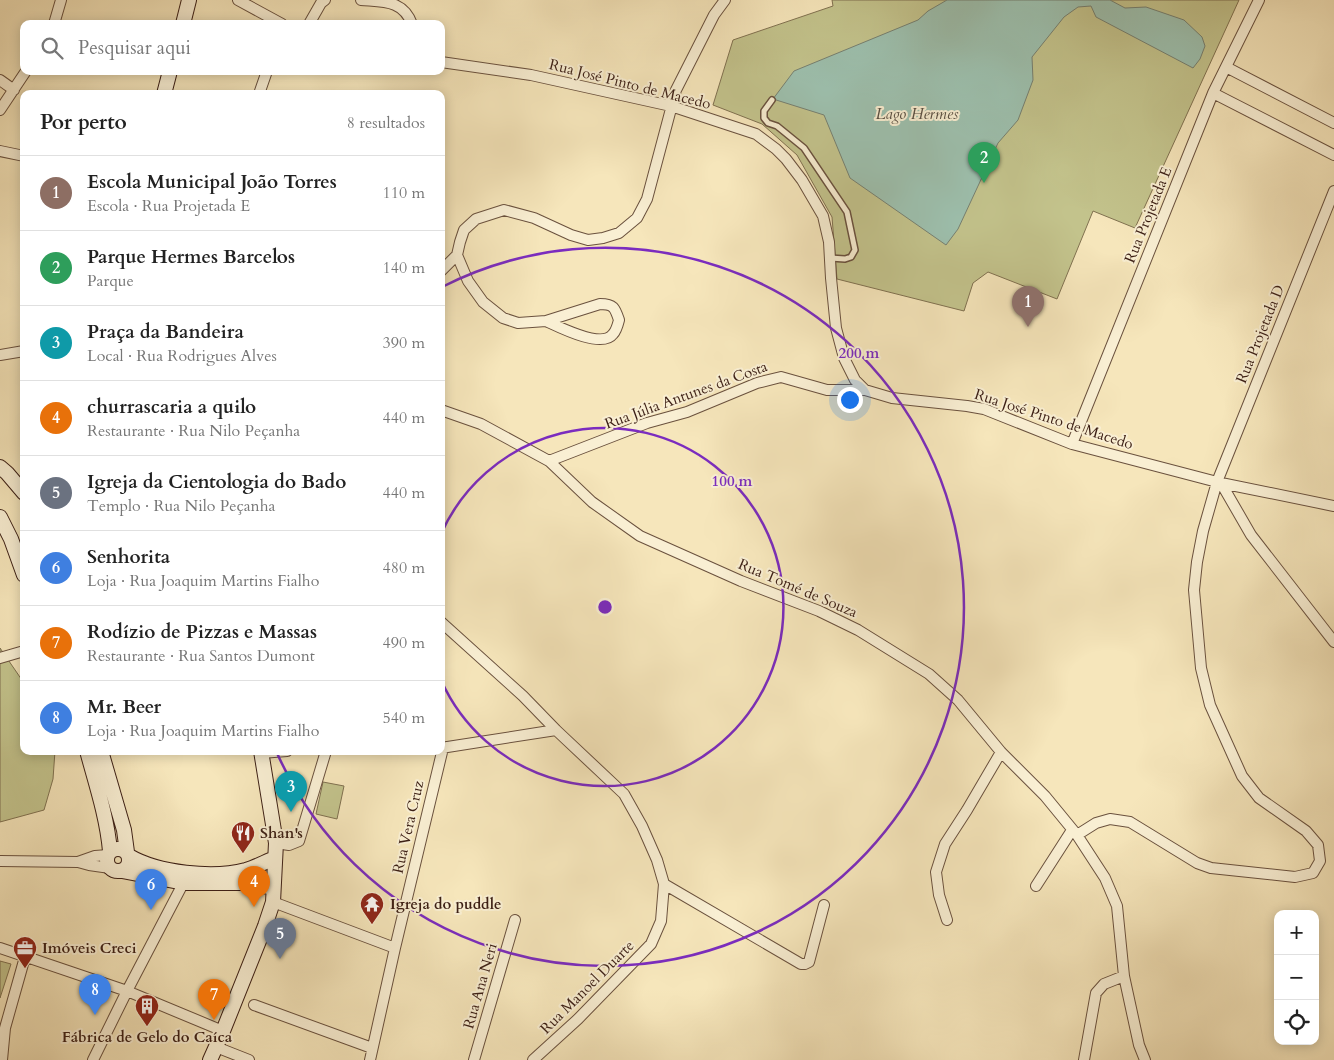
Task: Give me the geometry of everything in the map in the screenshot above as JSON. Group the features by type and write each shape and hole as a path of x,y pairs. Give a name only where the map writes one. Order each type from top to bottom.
{"main road":[{"path":"184,20 189,0"},
{"path":"165,90 169,75"},
{"path":"0,467 20,488"},
{"path":"0,517 20,564"},
{"path":"88,755 102,804 112,861"},
{"path":"102,755 124,830 130,860 128,865 112,861"},
{"path":"210,1060 224,1030 264,926 273,895 276,843 261,755"},
{"path":"112,861 118,848 144,864 186,878"},
{"path":"247,876 274,858"},
{"path":"112,861 186,878 229,873 247,876 273,895"}],"street":[{"path":"55,20 61,0"},
{"path":"238,0 275,20"},
{"path":"311,20 321,3 325,0"},
{"path":"361,0 398,2 406,11 410,20"},
{"path":"546,321 566,331 594,339 607,338 613,335 619,320 615,309 608,304 600,304 546,321 518,323 503,318 483,302 468,280 458,255 464,230 476,219 504,210 534,218 571,235 588,240 619,233 637,218 647,200 676,90 714,14 725,0"},
{"name":"Rua Projetada E","path":"1072,444 1213,93 1259,0"},
{"name":"Rua José Pinto de Macedo","path":"445,63 532,75 671,106 756,134 786,159 802,180 823,216 829,242 836,328 844,358 855,380 865,390 892,398 968,406 984,410 1072,444 1217,485 1334,506"},
{"path":"1226,67 1334,123"},
{"path":"0,110 23,75"},
{"path":"260,90 266,75"},
{"path":"0,80 14,90"},
{"path":"1213,93 1334,155"},
{"path":"0,151 20,155"},
{"name":"Rua Projetada D","path":"1075,833 1110,819 1130,822 1196,863 1211,868 1295,877 1313,873 1320,861 1318,845 1306,831 1259,798 1242,776 1210,705 1201,668 1194,590 1203,531 1217,485 1334,191"},
{"path":"445,268 458,255"},
{"path":"0,355 20,352"},
{"name":"Rua Júlia Antunes da Costa","path":"549,461 647,423 686,412 757,383 781,377 827,390 865,390"},
{"name":"Rua Tomé de Souza","path":"445,411 481,424 549,461 592,502 640,536 741,581 819,611 858,630 930,674 958,700 1001,752 1045,796 1075,833 1105,878 1117,906 1124,976 1139,1045 1146,1060"},
{"path":"1217,485 1252,535 1334,642"},
{"name":"Rua Manoel Duarte","path":"445,626 523,696 624,794 642,826 657,860 664,884 660,921 651,944 578,1019 532,1060"},
{"path":"0,658 20,652"},
{"path":"445,748 556,730"},
{"path":"948,920 938,895 936,872 945,844 1001,752"},
{"path":"276,843 289,846 299,841 325,755"},
{"name":"Rua Vera Cruz","path":"370,1060 440,755"},
{"path":"1036,886 1075,833"},
{"path":"0,862 78,862 95,856 112,861"},
{"path":"93,1060 186,878"},
{"path":"664,884 801,964 810,962 824,904"},
{"path":"273,895 395,948"},
{"name":"Rua Ana Neri","path":"474,1060 515,920"},
{"path":"0,948 127,992 224,1030"},
{"path":"2,1060 3,1027 26,958"},
{"path":"1084,1060 1096,993 1104,984 1124,976"},
{"path":"254,1005 372,1048"},
{"path":"216,1047 249,1060"}],"lane":[{"path":"772,100 764,111 764,118 768,123 777,126 804,148 847,212 855,250 851,257 845,259 830,258"}],"green space":[{"path":"832,0 1239,0 1135,228 1093,211 1057,299 988,272 973,283 964,311 837,279 832,217 797,155 762,124 713,105 733,40 833,6"},
{"path":"0,648 20,677 20,755 55,755 53,779 44,810 0,822"},
{"path":"323,782 344,786 337,819 316,814"},
{"path":"0,961 11,964 0,998"}],"water":[{"name":"Lago Hermes","path":"947,0 1110,0 1125,8 1146,7 1184,20 1202,37 1205,46 1200,59 1193,68 1096,17 1091,6 1078,7 1064,17 1032,57 1033,80 1018,120 998,143 958,229 946,245 850,178 824,115 773,99 794,71 918,20 928,11"}],"place":[{"name":"Parque Hermes Barcelos","path":"984,183"},
{"name":"Escola Municipal João Torres","path":"1028,327"},
{"name":"Praça da Bandeira","path":"291,812"},
{"name":"Shan's","path":"243,854"},
{"name":"churrascaria a quilo","path":"254,907"},
{"name":"Senhorita","path":"151,910"},
{"name":"Igreja do puddle","path":"372,925"},
{"name":"Igreja da Cientologia do Bado","path":"280,959"},
{"name":"Imóveis Creci","path":"25,969"},
{"name":"Mr. Beer","path":"95,1015"},
{"name":"Rodízio de Pizzas e Massas","path":"214,1020"},
{"name":"Fábrica de Gelo do Caíca","path":"147,1027"}]}
